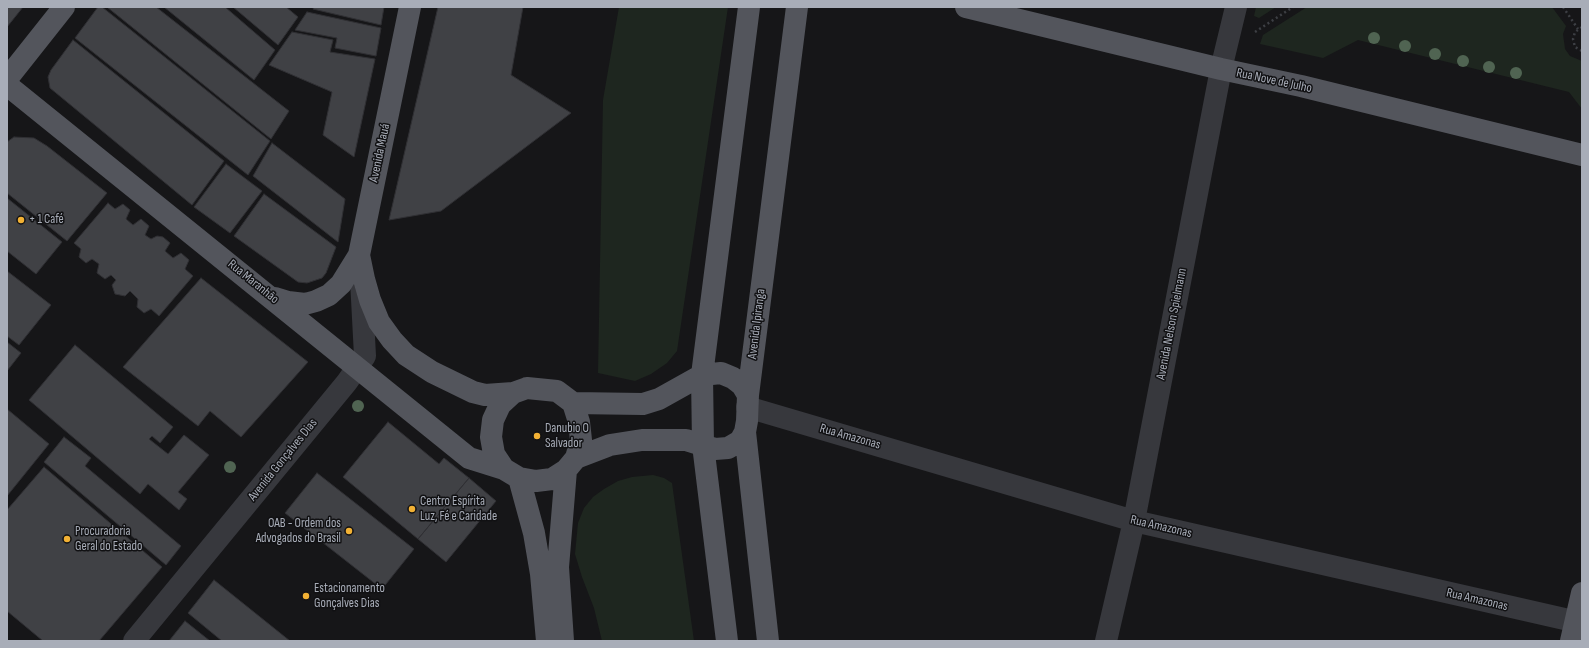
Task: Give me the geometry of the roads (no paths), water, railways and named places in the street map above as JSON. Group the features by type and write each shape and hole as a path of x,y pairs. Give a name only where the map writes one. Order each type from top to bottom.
{"main road":[{"path":"7,79 64,7"},
{"name":"Avenida Mauá","path":"410,7 359,255 370,300 379,322 392,340 406,355 432,372 473,392 485,395 513,393"},
{"path":"727,641 703,445 702,375 749,7"},
{"name":"Avenida Ipiranga","path":"768,641 745,432 747,421 747,401 797,7"},
{"name":"Rua Nove de Julho","path":"966,7 1220,69 1301,86 1582,156"},
{"name":"Rua Maranhão","path":"7,85 469,458 512,473"},
{"path":"272,298 305,304 316,302 329,295 341,284 359,255"},
{"path":"573,404 643,404 659,399 702,375 721,374 733,378 742,386 747,401"},
{"path":"547,641 541,574 534,533 512,473 494,454 491,437 493,420 500,405 513,393 528,388 557,391 573,404 579,422 581,440 571,464 558,567 563,641"},
{"path":"512,473 536,481 552,479 571,464 610,445 642,440 686,440 715,449 728,448 740,441 745,432"},
{"path":"1576,629 1582,593"}],"street":[{"name":"Avenida Nelson Spielmann","path":"1106,641 1134,522 1220,69 1236,7"},
{"name":"Avenida Gonçalves Dias","path":"134,641 365,356 359,255"},
{"name":"Rua Amazonas","path":"747,401 1134,522 1576,629"}],"place":[{"name":"+ 1 Café","path":"21,220"},
{"name":"Danubio O Salvador","path":"537,436"},
{"name":"Centro Espírita Luz, Fé e Caridade","path":"412,509"},
{"name":"OAB - Ordem dos Advogados do Brasil","path":"349,531"},
{"name":"Procuradoria Geral do Estado","path":"67,539"},
{"name":"Estacionamento Gonçalves Dias","path":"306,596"}]}
